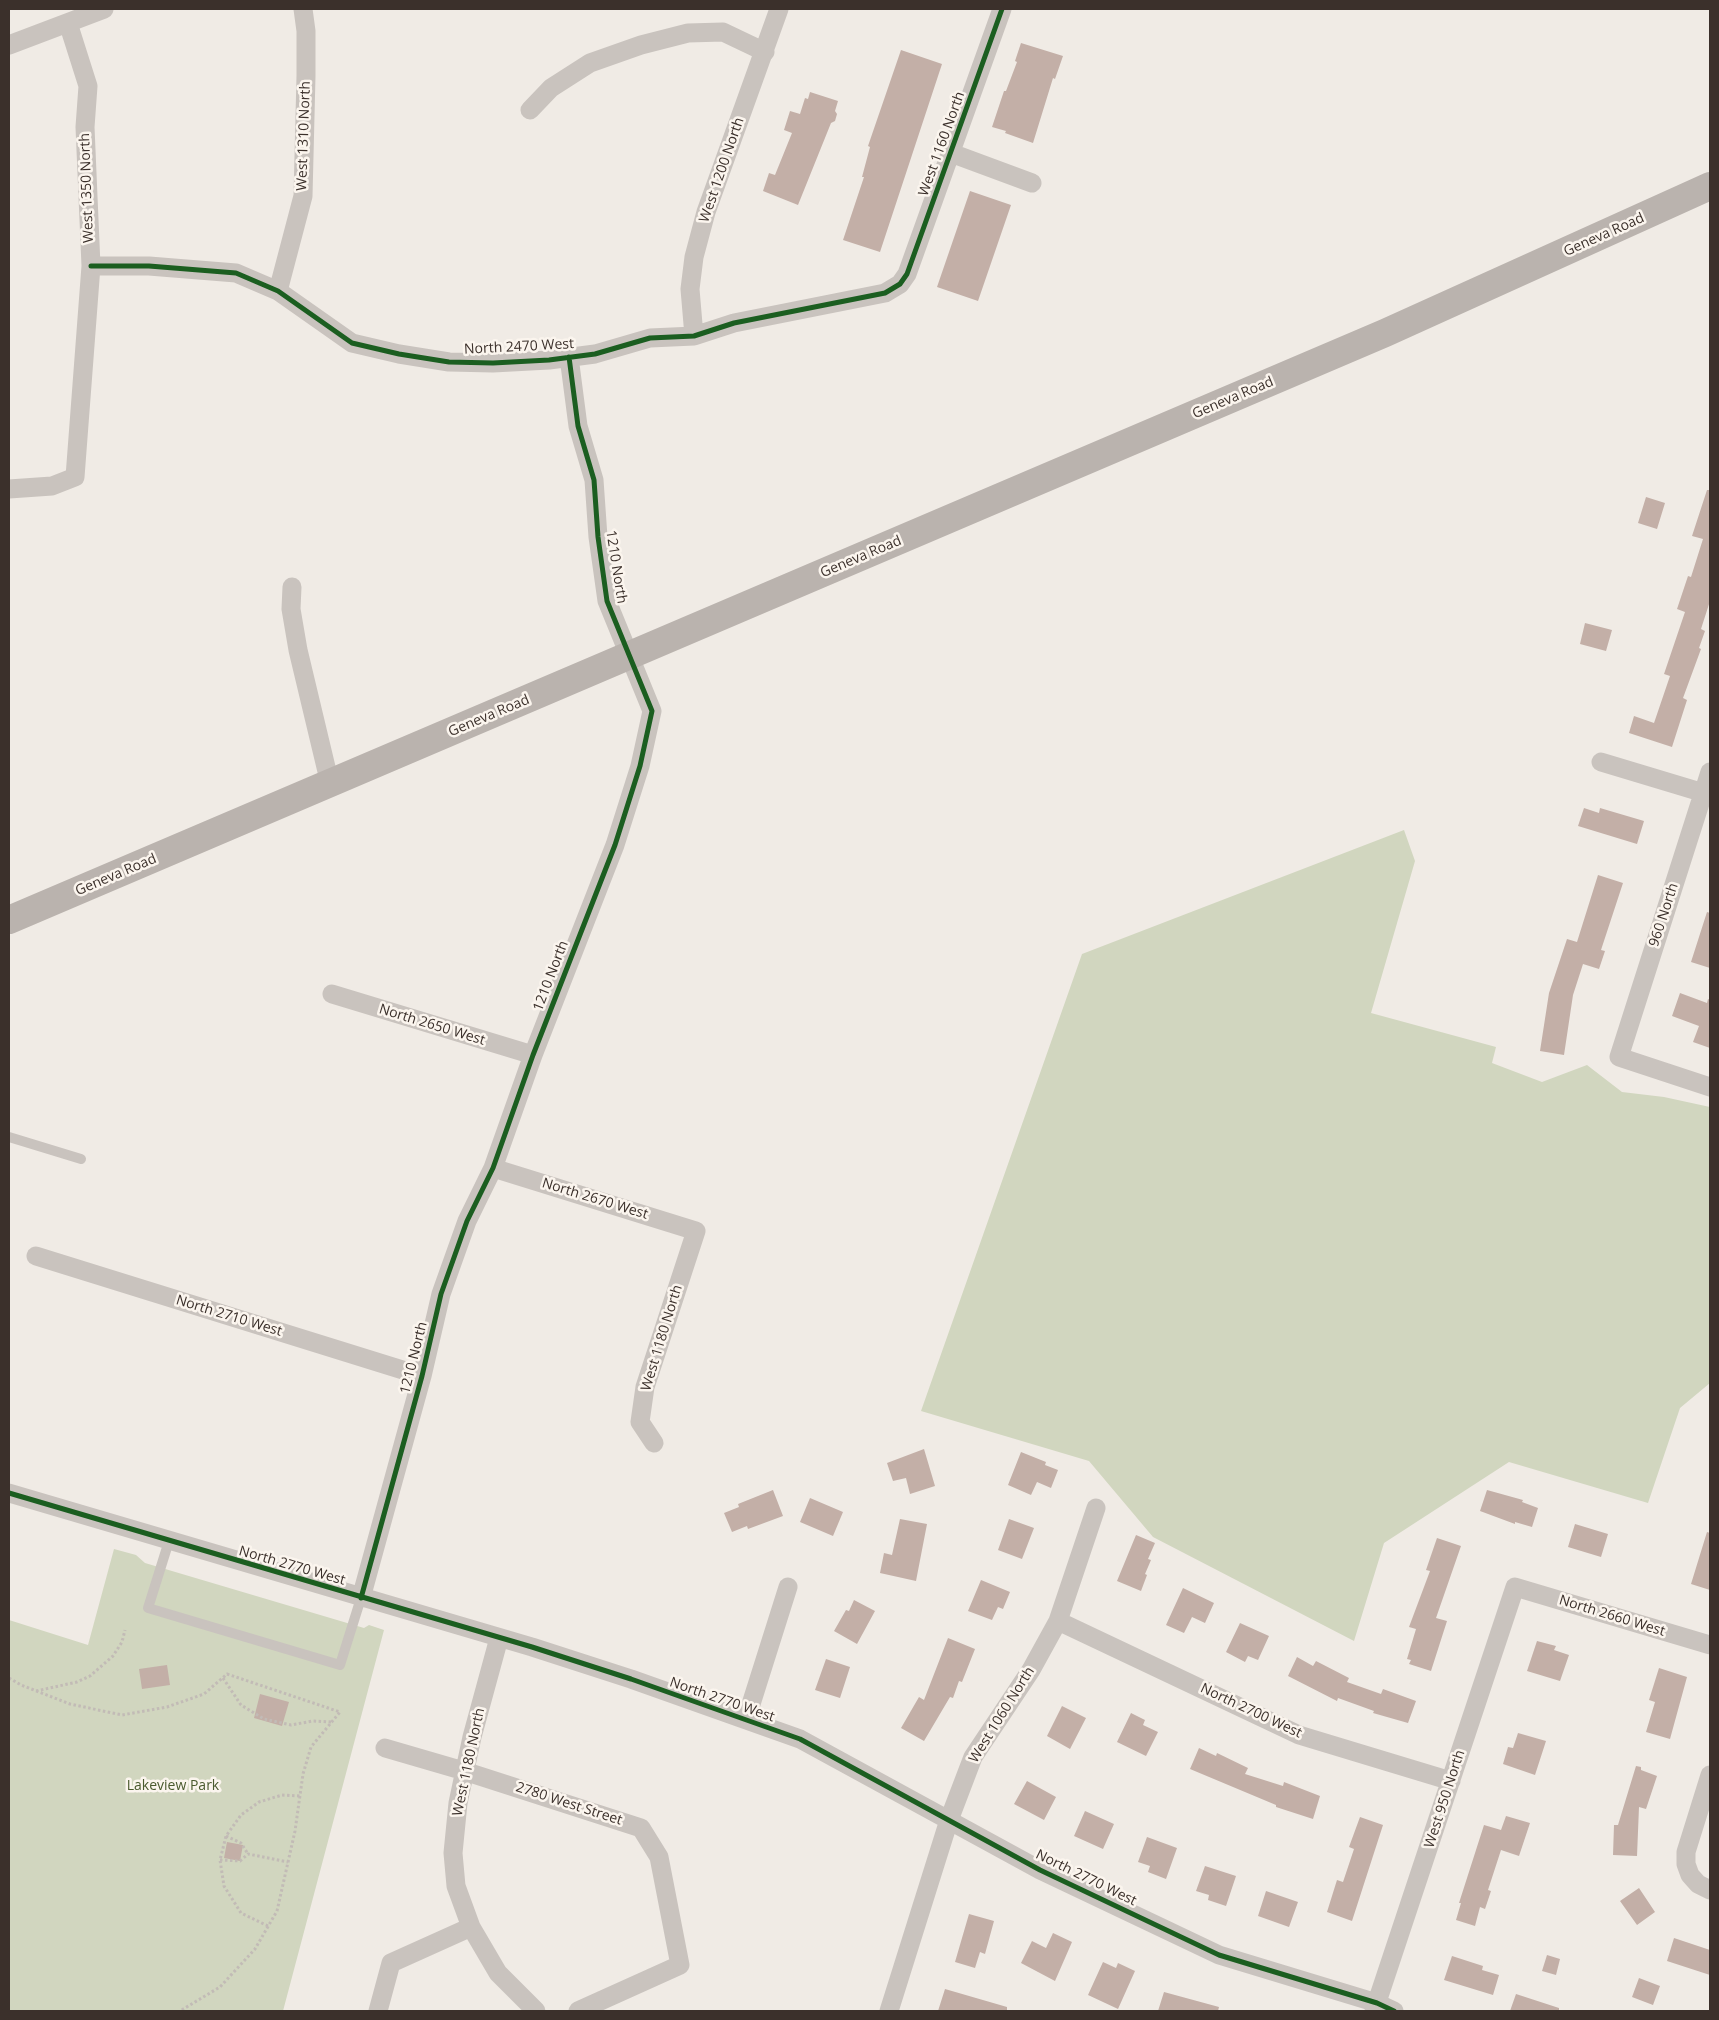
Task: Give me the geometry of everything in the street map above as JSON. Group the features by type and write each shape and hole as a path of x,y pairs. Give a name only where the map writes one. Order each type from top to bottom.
{"main road":[{"name":"Geneva Road","path":"9,920 1384,333 1710,186"}],"street":[{"path":"9,45 104,9"},
{"name":"West 1310 North","path":"278,291 303,196 306,67 306,31 303,9"},
{"name":"West 1200 North","path":"694,336 690,289 694,257 706,212 779,9"},
{"name":"West 1160 North","path":"900,284 907,274 1002,9"},
{"name":"West 1350 North","path":"9,489 52,486 74,477 91,266 85,127 88,86 68,22"},
{"path":"530,110 551,88 590,62 640,45 688,33 723,32 765,52"},
{"path":"951,153 1032,182"},
{"name":"North 2470 West","path":"91,266 149,266 236,273 278,291 352,343 399,354 449,362 493,363 595,354 650,338 694,336 734,323 885,293 900,284"},
{"name":"1210 North","path":"361,1598 422,1376 441,1294 467,1222 493,1168 532,1055 614,844 640,766 652,711 607,601 598,537 594,480 578,426 569,357"},
{"path":"292,587 291,609 298,650 330,784"},
{"path":"1601,762 1704,793"},
{"name":"960 North","path":"1710,772 1619,1057 1710,1087"},
{"name":"North 2650 West","path":"332,994 532,1055"},
{"name":"North 2670 West","path":"493,1168 696,1231"},
{"name":"West 1180 North","path":"654,1443 640,1422 645,1387 696,1231"},
{"name":"North 2710 West","path":"36,1256 422,1376"},
{"name":"North 2770 West","path":"9,1493 500,1638 622,1676 800,1739 1040,1870 1219,1955 1376,2007 1394,2011"},
{"name":"West 1060 North","path":"889,2011 949,1820 973,1757 1031,1670 1058,1621 1096,1508"},
{"path":"746,1720 788,1587"},
{"name":"North 2660 West","path":"1515,1587 1710,1645"},
{"name":"West 950 North","path":"1376,2007 1515,1587"},
{"name":"North 2700 West","path":"1058,1621 1299,1735 1451,1781"},
{"name":"West 1180 North","path":"500,1638 472,1737 458,1804 453,1853 456,1886 471,1926 498,1973 536,2011"},
{"name":"2780 West Street","path":"385,1748 464,1771 641,1828 659,1857 680,1965 578,2011"},
{"path":"1710,1775 1686,1852 1688,1869 1698,1884 1710,1890"},
{"path":"378,2011 391,1963 471,1926"}],"lane":[{"path":"9,1137 81,1160"},
{"path":"169,1541 148,1608 340,1665 361,1598"}],"path":[{"path":"36,1691 77,1682 90,1676 113,1656 122,1642 125,1630"},
{"path":"9,1678 70,1704 122,1715 168,1707 204,1694 227,1674 340,1712 312,1747 304,1774 295,1831 277,1910 255,1949 220,1987 180,2011"},
{"path":"222,1678 242,1705 264,1719 291,1725 313,1721 331,1722"},
{"path":"268,1926 241,1913 224,1886 220,1860 226,1836 241,1815 258,1802 282,1795 300,1796"},
{"path":"226,1836 241,1843 248,1854 288,1862"},
{"path":"220,1860 240,1861 248,1854"}],"green space":[{"path":"1404,830 1415,861 1371,1013 1496,1047 1492,1063 1542,1082 1587,1065 1622,1092 1664,1097 1710,1107 1710,1383 1680,1408 1648,1503 1509,1462 1384,1543 1354,1641 1153,1537 1089,1461 921,1411 1082,954"},
{"name":"Lakeview Park","path":"114,1549 136,1555 145,1563 364,1628 369,1625 384,1630 283,2011 9,2011 9,1620 88,1645"}],"building":[{"path":"1021,43 1063,56 1055,79 1053,78 1033,143 992,127 1004,91 1006,91 1017,62 1015,61"},
{"path":"901,50 942,64 880,252 843,240 864,177 862,177 870,147 868,146"},
{"path":"810,92 838,101 835,111 837,114 835,121 831,123 798,205 763,191 769,173 775,175 792,133 784,130 790,111 800,114 805,98 808,99"},
{"path":"970,191 1011,205 978,301 937,287"},
{"path":"1707,490 1710,490 1710,601 1701,629 1705,631 1699,648 1701,649 1683,698 1687,700 1672,747 1629,733 1634,716 1654,723 1670,676 1664,674 1685,612 1677,609 1688,576 1691,577 1703,539 1692,536"},
{"path":"1646,497 1665,503 1657,529 1638,523"},
{"path":"1585,623 1612,630 1606,651 1580,644"},
{"path":"1584,808 1599,813 1600,808 1644,821 1637,844 1578,826"},
{"path":"1598,875 1623,883 1601,950 1605,951 1599,969 1583,964 1573,995 1564,1055 1540,1051 1549,993 1567,939 1577,942"},
{"path":"1707,912 1710,913 1710,968 1691,962"},
{"path":"1680,993 1707,1003 1708,999 1710,1000 1710,1048 1693,1042 1699,1026 1672,1016"},
{"path":"924,1449 935,1486 910,1494 906,1478 893,1481 887,1463"},
{"path":"1021,1452 1046,1462 1045,1465 1058,1470 1051,1488 1037,1482 1031,1495 1008,1485"},
{"path":"773,1490 783,1516 748,1529 747,1526 732,1532 724,1513 739,1507 738,1504"},
{"path":"1487,1490 1523,1500 1522,1502 1538,1508 1532,1527 1515,1522 1515,1524 1480,1511"},
{"path":"810,1498 843,1512 833,1536 800,1522"},
{"path":"900,1519 927,1524 916,1581 880,1573 884,1553 892,1555"},
{"path":"1009,1519 1034,1528 1022,1559 998,1550"},
{"path":"1575,1524 1608,1534 1601,1557 1568,1547"},
{"path":"1707,1532 1710,1533 1710,1590 1691,1584"},
{"path":"1136,1535 1155,1543 1148,1559 1151,1560 1141,1591 1117,1581"},
{"path":"1437,1538 1461,1546 1436,1618 1447,1621 1431,1671 1409,1664 1411,1660 1407,1659 1416,1629 1409,1627 1430,1571 1426,1570"},
{"path":"981,1580 1010,1592 1003,1609 998,1607 992,1620 968,1611"},
{"path":"1183,1588 1214,1603 1205,1623 1192,1617 1184,1633 1166,1625"},
{"path":"854,1600 875,1611 857,1644 834,1631 846,1610 849,1611"},
{"path":"1240,1623 1269,1636 1258,1660 1248,1656 1245,1662 1226,1652"},
{"path":"948,1638 975,1649 962,1682 959,1681 953,1698 950,1697 924,1741 901,1728 919,1697 924,1700"},
{"path":"1537,1641 1556,1646 1554,1650 1569,1655 1560,1681 1527,1671"},
{"path":"1297,1657 1313,1666 1316,1661 1349,1678 1347,1682 1381,1694 1383,1689 1416,1701 1408,1723 1373,1713 1374,1711 1338,1698 1337,1701 1288,1676"},
{"path":"826,1659 850,1667 840,1698 815,1690"},
{"path":"167,1665 170,1685 142,1689 139,1669"},
{"path":"1659,1668 1687,1677 1670,1739 1646,1732 1655,1702 1649,1700"},
{"path":"260,1694 289,1702 282,1726 254,1718"},
{"path":"1062,1706 1086,1718 1070,1749 1047,1736"},
{"path":"1131,1713 1145,1720 1143,1725 1158,1732 1146,1756 1117,1742"},
{"path":"1518,1733 1546,1741 1535,1775 1503,1764 1508,1747 1513,1748"},
{"path":"1199,1748 1216,1756 1217,1753 1248,1768 1245,1774 1283,1786 1284,1782 1320,1796 1313,1819 1276,1807 1276,1805 1190,1769"},
{"path":"1636,1766 1657,1776 1646,1809 1639,1807 1637,1856 1613,1855 1614,1825 1618,1825"},
{"path":"1027,1781 1056,1797 1044,1820 1014,1804"},
{"path":"1085,1811 1114,1824 1103,1849 1074,1836"},
{"path":"1506,1816 1530,1823 1519,1856 1501,1850 1488,1890 1491,1891 1485,1909 1480,1907 1475,1926 1456,1920 1461,1903 1459,1903 1484,1825 1501,1830"},
{"path":"1360,1817 1383,1825 1352,1921 1327,1912 1337,1880 1343,1882 1354,1849 1349,1847"},
{"path":"1147,1837 1177,1848 1166,1879 1148,1872 1150,1866 1138,1862"},
{"path":"227,1842 243,1845 240,1861 224,1858"},
{"path":"1205,1866 1236,1876 1226,1906 1208,1900 1209,1895 1196,1891"},
{"path":"1639,1888 1655,1912 1637,1925 1620,1901"},
{"path":"1266,1891 1298,1902 1289,1927 1258,1916"},
{"path":"969,1914 994,1921 985,1954 980,1952 975,1968 955,1962"},
{"path":"1053,1933 1072,1942 1055,1981 1021,1963 1032,1941 1046,1948"},
{"path":"1674,1938 1710,1950 1710,1975 1667,1961"},
{"path":"1547,1955 1560,1959 1556,1975 1542,1971"},
{"path":"1452,1956 1483,1966 1482,1970 1499,1975 1493,1995 1444,1980"},
{"path":"1103,1962 1116,1968 1118,1963 1135,1971 1118,2009 1088,1995"},
{"path":"1639,1978 1660,1986 1653,2005 1632,1997"},
{"path":"945,1989 1007,2007 1007,2011 938,2011"},
{"path":"1164,1992 1219,2007 1218,2011 1158,2011"},
{"path":"1516,1994 1559,2008 1559,2011 1510,2011"}],"cycle path":[{"path":"91,266 149,266 236,273 278,291 352,343 399,354 449,362 493,363 549,360 595,354 650,338 694,336 734,323 885,293 900,284 907,274 1002,9"},
{"path":"361,1598 422,1376 441,1294 467,1221 493,1168 533,1055 615,845 640,766 652,711 607,601 598,537 594,480 578,426 569,357"},
{"path":"9,1493 532,1647 631,1679 800,1739 1040,1870 1219,1955 1377,2003 1394,2011"}]}
